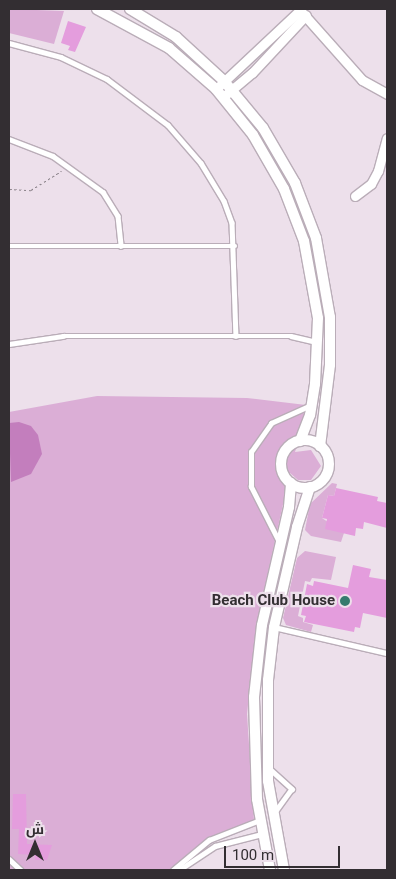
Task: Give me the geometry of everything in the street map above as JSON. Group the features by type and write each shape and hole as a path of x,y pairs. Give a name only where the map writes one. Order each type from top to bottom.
{"street":[{"path":"97,9 169,48 219,93 270,161 296,217 312,275 318,343 312,404 300,441"},
{"path":"130,9 176,37 232,89 263,128 292,176 308,212 323,264 330,344 320,446"},
{"path":"219,93 224,81 257,49 302,11"},
{"path":"219,93 232,89 266,58 302,11"},
{"path":"302,11 362,80 387,94"},
{"path":"257,49 266,58"},
{"path":"355,196 370,184 378,171 387,138"},
{"path":"300,441 320,446 327,455 329,467 320,482 310,487 291,483 283,474 283,456 290,446 300,441"},
{"path":"270,870 260,820 253,745 255,677 262,625 291,483"},
{"path":"284,870 273,815 267,764 266,701 274,627 297,528 310,487"}],"lane":[{"path":"9,44 85,67 129,92 155,113 185,143 214,181 232,223 235,246 236,336"},
{"path":"9,139 31,146 73,168 112,203 118,216 121,246"},
{"path":"9,246 235,246"},
{"path":"9,344 63,336 300,336 318,343"},
{"path":"280,544 251,487 248,475 251,452 255,441 271,423 312,404"},
{"path":"274,627 387,654"},
{"path":"267,764 292,789 273,815"},
{"path":"173,870 209,840 260,820"},
{"path":"179,870 215,846 262,834"},
{"path":"9,859 21,870"}],"path":[{"path":"9,189 31,190 61,171 73,168"}],"shaded area":[{"path":"9,9 64,11 54,44 9,33"},
{"path":"97,396 247,398 306,405 304,415 307,414 295,452 311,450 321,466 311,480 298,480 290,473 257,622 247,714 254,820 197,847 169,870 9,870 9,412"},
{"path":"19,422 31,426 38,435 42,454 31,474 11,482 9,423"},
{"path":"332,483 337,484 334,496 328,495 322,518 344,533 341,542 311,536 305,530 310,504"},
{"path":"305,551 336,557 331,580 312,578 310,582 305,581 298,616 303,618 303,622 313,625 311,632 286,625 283,618 297,558"}],"building":[{"path":"68,21 86,27 75,52 68,50 70,46 61,43"},
{"path":"336,488 378,497 377,501 387,503 387,528 364,522 363,529 356,528 355,536 325,529 327,519 322,518 328,495 334,496"},
{"name":"Beach Club House","path":"353,565 371,569 369,577 387,580 387,618 363,613 360,628 355,627 354,632 304,622 306,616 301,615 307,584 313,586 314,581 348,588"},
{"path":"13,794 26,794 27,844 52,845 47,860 35,860 35,855 18,854 19,829 12,829"}],"place":[{"name":"Beach Club House","path":"345,601"}]}
